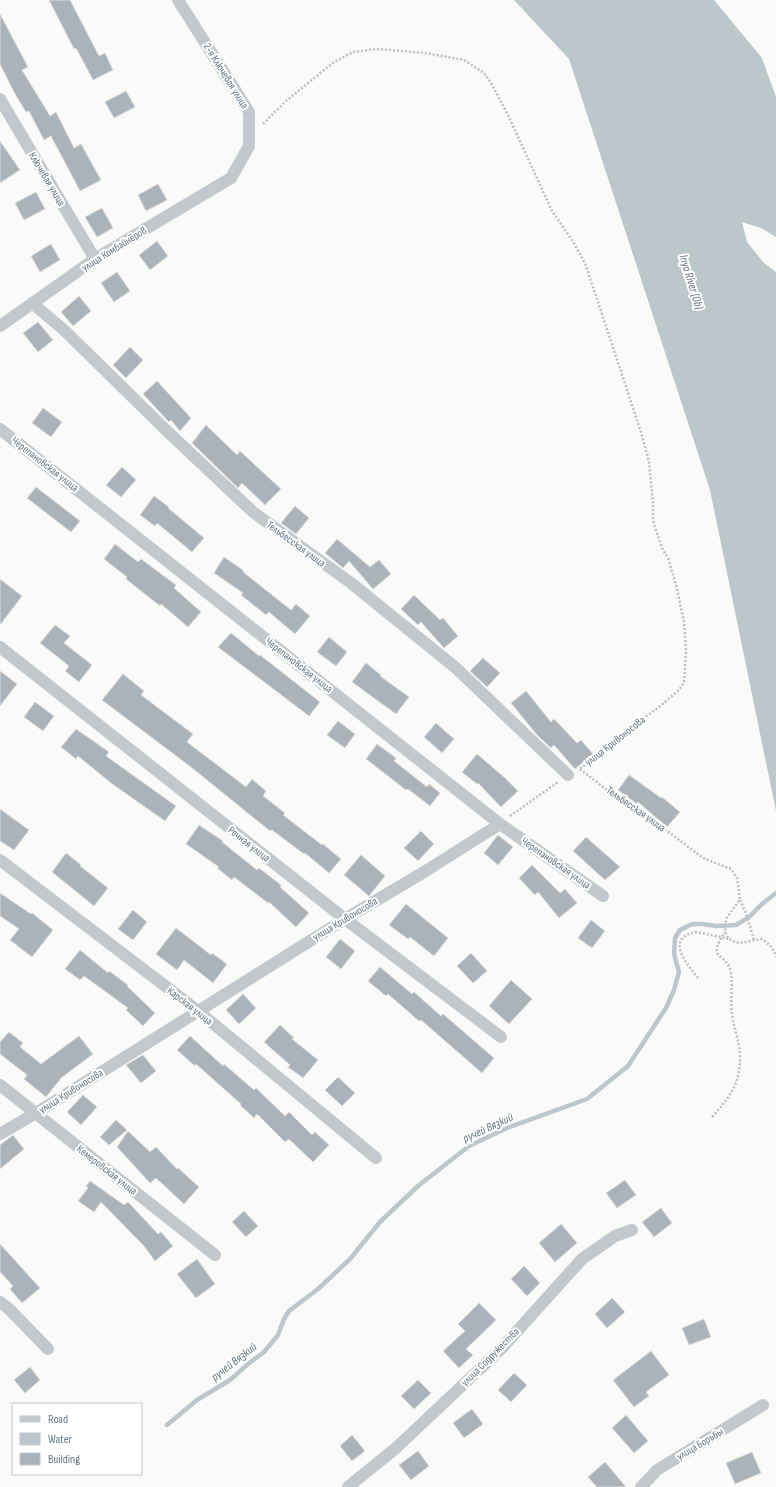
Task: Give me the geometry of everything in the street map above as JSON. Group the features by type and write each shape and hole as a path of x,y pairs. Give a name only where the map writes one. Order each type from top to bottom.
{"street":[{"name":"2-я Ключевая улица","path":"178,0 249,112 249,146 231,178"},
{"name":"Ключевая улица","path":"0,99 95,259"},
{"name":"улица Комбайнёров","path":"0,326 95,259 231,178"},
{"name":"Тельбесская улица","path":"32,303 64,330 169,433 253,512 351,583 456,668 568,775"},
{"name":"Черепановская улица","path":"0,429 500,824 603,896"},
{"name":"Речная улица","path":"0,647 345,919 501,1037"},
{"name":"улица Кривоносова","path":"0,1134 500,824"},
{"name":"Карская улица","path":"0,860 198,1011 376,1158"},
{"name":"Кемеровская улица","path":"0,1085 215,1255"},
{"name":"улица Содружества","path":"348,1487 396,1448 501,1348 582,1259 615,1236 632,1230"},
{"path":"0,1302 9,1309 48,1349"},
{"name":"улица Борьбы","path":"641,1487 656,1470 763,1405"}],"path":[{"name":"улица Кривоносова","path":"249,137 286,102 334,62 353,52 378,49 424,53 464,60 484,73 491,82 508,115 552,211 585,263 640,429 648,461 653,503 653,521 662,548 668,558 676,585 684,622 686,651 684,683 679,690 659,707 610,743 591,761 568,775 500,824"},
{"name":"Тельбесская улица","path":"579,768 617,798 643,814 702,858 727,867 734,872 740,892 740,899 754,940"},
{"path":"731,940 728,938 726,932 726,919 740,899"},
{"path":"698,978 682,956 679,946 679,941 684,936 696,932 740,943 762,939 775,953 776,957"},
{"path":"712,1117 734,1090 740,1054 732,1015 731,972 717,952 717,945 726,932"}],"water":[{"name":"Inya River (Ob)","path":"514,0 714,0 762,58 776,97 776,237 761,228 742,222 747,242 764,263 776,272 776,811 710,490 569,59"}],"building":[{"path":"49,0 70,0 99,56 105,53 113,70 93,80 76,48 74,49"},
{"path":"0,14 28,67 22,70 50,116 56,112 74,148 81,144 101,180 80,191 51,136 44,140 29,111 26,112 0,64"},
{"path":"126,91 135,107 114,118 105,102"},
{"path":"0,141 20,170 0,183"},
{"path":"158,184 167,200 146,211 138,195"},
{"path":"36,192 45,209 24,220 15,203"},
{"path":"102,208 113,228 97,237 85,217"},
{"path":"157,241 168,256 150,270 139,255"},
{"path":"51,244 60,260 40,272 31,256"},
{"path":"117,272 130,291 114,302 101,283"},
{"path":"79,296 91,311 73,326 61,312"},
{"path":"38,322 53,340 38,352 23,333"},
{"path":"130,347 143,360 126,378 113,365"},
{"path":"157,381 191,418 180,431 171,420 169,422 143,394"},
{"path":"43,408 62,422 51,437 32,423"},
{"path":"206,425 237,455 240,451 281,489 265,505 242,483 238,488 192,443"},
{"path":"122,467 136,480 121,497 106,485"},
{"path":"36,487 80,521 71,532 27,498"},
{"path":"154,496 169,507 168,508 204,538 192,552 157,523 155,526 140,515"},
{"path":"295,506 309,518 296,534 281,523"},
{"path":"337,539 370,567 379,560 391,574 373,589 349,561 343,568 325,553"},
{"path":"115,544 138,562 141,559 176,585 174,588 201,612 188,627 161,604 160,606 126,579 127,577 104,559"},
{"path":"224,557 244,571 243,572 291,610 296,604 310,616 295,634 269,612 266,615 241,595 243,593 214,573"},
{"path":"0,579 22,596 0,625"},
{"path":"414,595 440,620 443,618 458,636 444,648 421,622 418,625 401,609"},
{"path":"55,625 70,636 64,643 92,665 79,682 65,671 69,666 40,643"},
{"path":"231,633 320,702 309,716 218,647"},
{"path":"329,637 347,652 336,666 317,652"},
{"path":"483,658 500,673 487,687 470,671"},
{"path":"366,663 381,675 380,676 409,697 396,714 352,682"},
{"path":"0,671 17,684 0,706"},
{"path":"123,674 144,691 141,695 193,734 187,742 246,787 252,779 266,791 263,796 285,813 283,815 341,859 329,873 305,853 304,854 272,830 270,831 191,767 102,700"},
{"path":"526,691 551,722 554,719 577,743 581,740 593,754 575,769 554,745 551,748 537,735 511,703"},
{"path":"35,702 54,716 43,731 24,717"},
{"path":"338,721 355,734 345,748 327,735"},
{"path":"436,723 454,739 442,753 424,737"},
{"path":"76,729 109,752 106,756 176,806 165,821 111,783 78,756 76,759 61,747"},
{"path":"377,744 396,758 394,761 427,787 429,784 440,793 430,806 408,789 406,790 366,759"},
{"path":"477,754 518,791 501,807 478,783 477,784 462,772"},
{"path":"629,775 661,798 662,797 680,812 667,827 638,802 637,804 618,790"},
{"path":"0,809 29,830 14,850 0,841"},
{"path":"199,825 223,841 222,842 257,870 259,868 281,885 280,887 309,913 296,927 269,902 268,903 234,877 232,880 217,868 219,867 186,844"},
{"path":"421,831 434,844 418,861 404,848"},
{"path":"498,835 513,847 498,865 484,853"},
{"path":"586,837 620,867 605,880 573,851"},
{"path":"66,853 108,888 94,906 52,872"},
{"path":"361,855 385,876 369,896 344,875"},
{"path":"532,865 560,893 565,889 577,903 559,918 538,892 535,895 519,878"},
{"path":"0,893 31,914 32,913 53,930 32,957 10,940 19,929 0,916"},
{"path":"406,904 448,938 434,956 410,937 408,939 389,925"},
{"path":"133,910 147,922 133,940 118,929"},
{"path":"591,920 605,931 592,948 578,938"},
{"path":"176,928 211,955 212,953 227,964 213,983 184,960 177,970 156,954"},
{"path":"340,939 355,951 341,969 326,957"},
{"path":"80,950 108,973 109,971 128,985 127,986 155,1013 143,1026 126,1010 128,1008 84,976 80,980 65,969"},
{"path":"471,953 487,971 473,983 457,966"},
{"path":"380,967 412,994 414,992 441,1016 443,1014 494,1058 482,1073 421,1020 419,1021 388,994 386,996 368,981"},
{"path":"511,980 532,999 509,1024 489,1006"},
{"path":"243,994 256,1008 239,1024 226,1010"},
{"path":"280,1025 294,1038 292,1039 318,1060 303,1078 288,1067 290,1065 264,1042"},
{"path":"9,1032 23,1043 20,1047 41,1064 79,1036 93,1054 61,1078 46,1097 24,1079 27,1075 0,1054 0,1042"},
{"path":"190,1036 223,1066 224,1064 254,1090 256,1088 285,1116 289,1112 312,1135 315,1132 329,1145 313,1162 289,1139 285,1142 257,1114 254,1118 240,1105 241,1104 196,1064 195,1066 177,1050"},
{"path":"143,1055 156,1071 141,1083 126,1065"},
{"path":"338,1077 355,1093 342,1106 325,1090"},
{"path":"83,1095 97,1107 81,1125 67,1112"},
{"path":"116,1120 127,1130 109,1145 100,1137"},
{"path":"128,1131 150,1152 156,1147 177,1169 178,1168 199,1187 184,1204 156,1178 150,1183 117,1147"},
{"path":"13,1135 24,1149 0,1169 0,1145"},
{"path":"625,1180 636,1195 617,1208 606,1193"},
{"path":"90,1181 124,1205 128,1202 158,1234 161,1232 173,1246 155,1261 144,1246 101,1202 94,1212 78,1201 88,1188 86,1186"},
{"path":"661,1208 672,1223 654,1237 642,1222"},
{"path":"244,1211 258,1226 246,1237 232,1222"},
{"path":"561,1224 577,1243 555,1262 539,1243"},
{"path":"0,1244 40,1288 22,1303 10,1289 13,1286 0,1272"},
{"path":"197,1259 215,1284 196,1298 177,1274"},
{"path":"524,1266 540,1283 527,1296 511,1279"},
{"path":"612,1298 625,1312 607,1328 595,1314"},
{"path":"479,1303 496,1320 466,1349 473,1355 459,1368 443,1351 465,1331 458,1324"},
{"path":"704,1319 711,1337 689,1345 682,1328"},
{"path":"651,1351 669,1375 646,1392 649,1396 634,1407 613,1380"},
{"path":"30,1367 40,1380 25,1393 14,1380"},
{"path":"514,1373 527,1385 511,1402 498,1390"},
{"path":"418,1380 431,1393 414,1409 401,1396"},
{"path":"472,1409 483,1424 464,1438 453,1423"},
{"path":"626,1415 648,1441 634,1453 612,1428"},
{"path":"352,1435 365,1451 352,1461 340,1446"},
{"path":"418,1451 429,1466 411,1480 399,1465"},
{"path":"752,1452 761,1473 735,1484 726,1463"},
{"path":"605,1462 626,1487 597,1487 588,1477"}],"waterway":[{"name":"ручей Вязкий","path":"167,1425 197,1400 230,1380 264,1352 278,1335 284,1319 289,1311 318,1289 350,1259 380,1222 418,1186 469,1146 507,1128 587,1099 628,1066 666,1008 674,990 679,972 674,954 675,938 680,930 692,924 716,926 736,925 748,918 776,893"}]}
